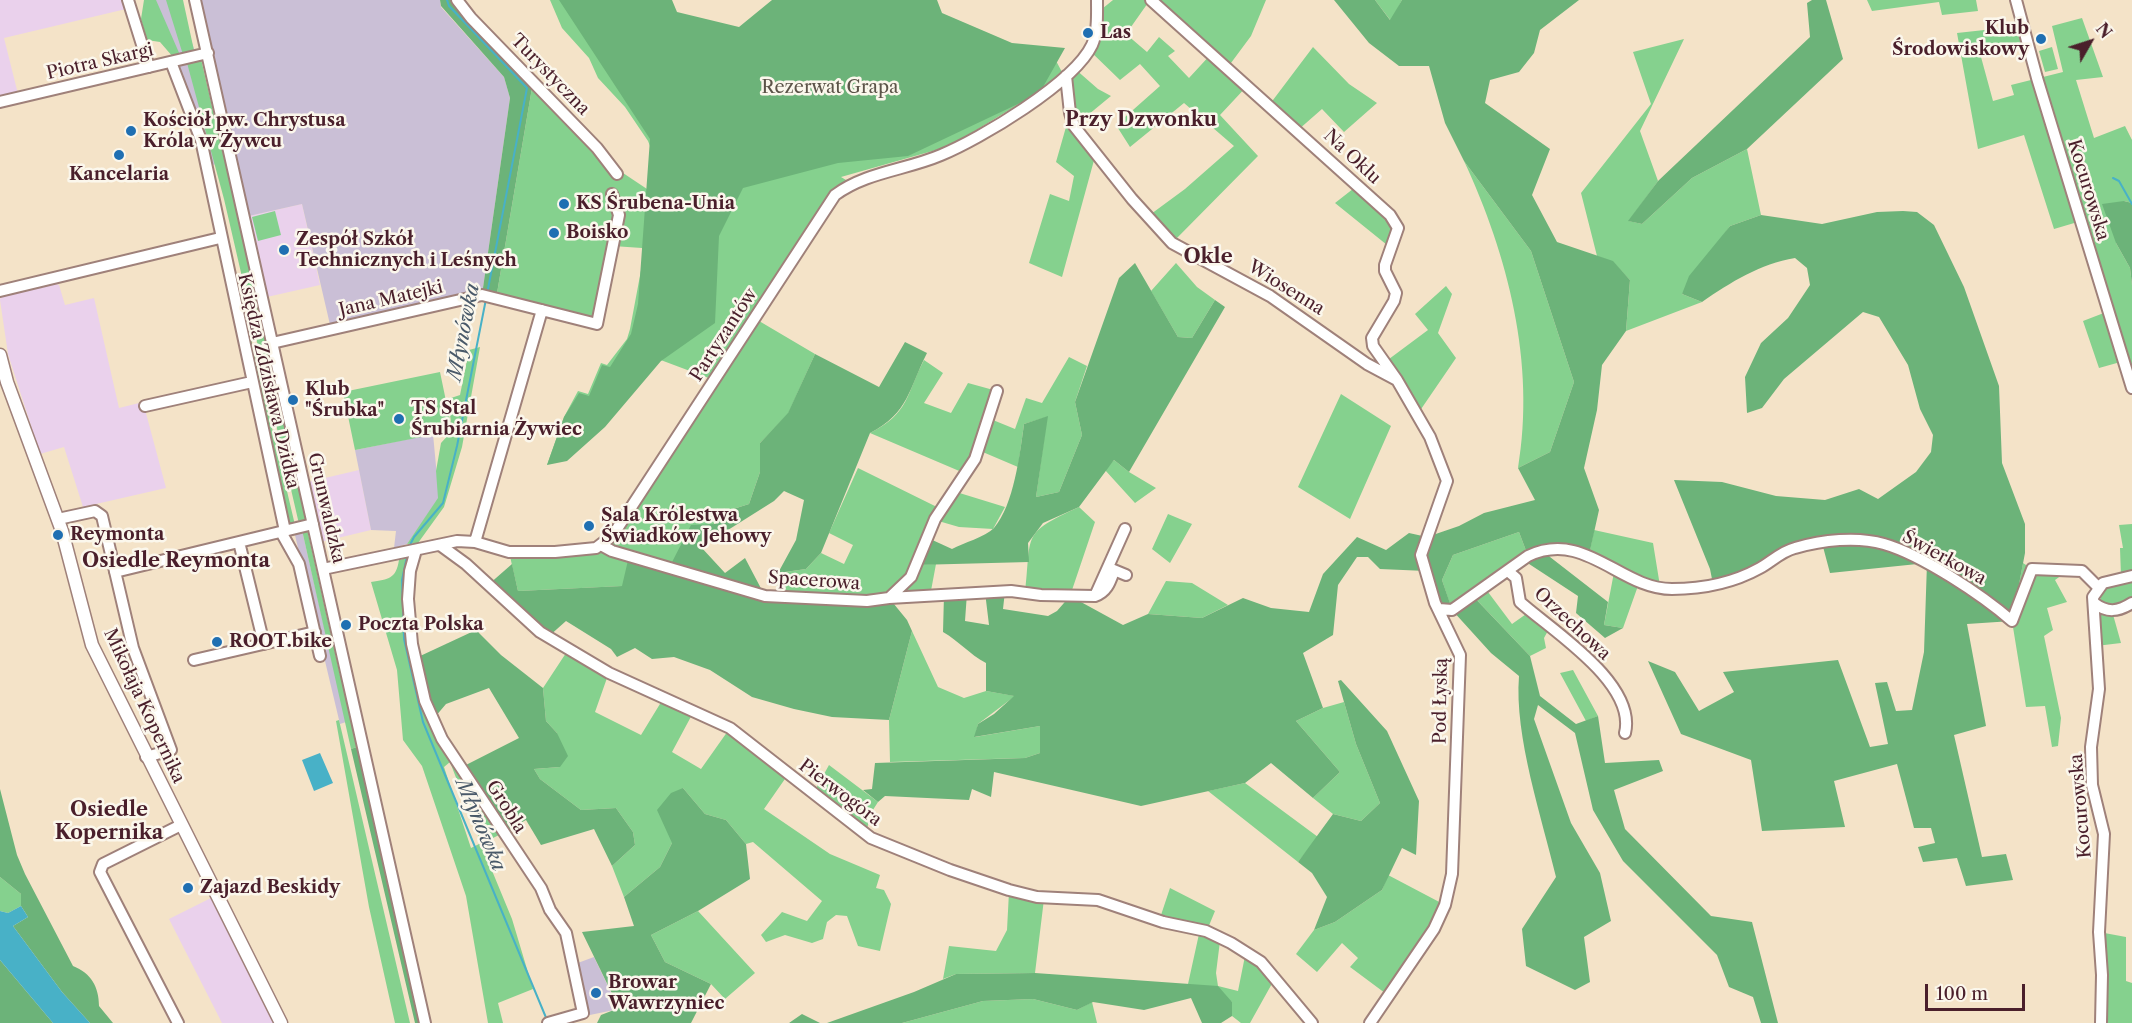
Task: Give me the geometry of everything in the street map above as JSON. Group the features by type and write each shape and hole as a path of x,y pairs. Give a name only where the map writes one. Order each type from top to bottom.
{"main road":[{"name":"Mikołaja Kopernika","path":"0,355 6,382 58,519 92,645 281,1023"}],"street":[{"path":"128,0 149,67"},
{"name":"Grunwaldzka","path":"195,0 425,1023"},
{"name":"Turystyczna","path":"457,0 471,18 597,148 617,174"},
{"name":"Partyzantów","path":"601,544 615,533 834,195 851,183 941,155 980,135 1066,76 1093,44 1097,0"},
{"name":"Na Oklu","path":"1151,0 1264,99 1395,222 1398,228 1397,237 1385,265 1385,272 1396,293 1394,301 1372,338 1373,346 1397,380"},
{"name":"Kocurowska","path":"2016,0 2042,98 2131,381"},
{"name":"Piotra Skargi","path":"0,102 207,53"},
{"name":"Księdza Zdzisława Dzidka","path":"171,62 201,140 283,532"},
{"name":"Wiosenna","path":"1066,76 1070,113 1074,126 1132,199 1172,243 1270,296 1367,364 1389,378 1397,380"},
{"name":"Jana Matejki","path":"272,343 482,295 597,324 619,215 612,194"},
{"path":"0,291 220,238"},
{"path":"475,542 542,310"},
{"name":"Pod Łyską","path":"1370,1023 1434,929 1445,905 1452,874 1460,655 1439,609 1421,555 1447,481 1430,437 1397,380"},
{"path":"145,406 252,382"},
{"path":"890,598 911,577 935,519 975,459 997,391"},
{"path":"58,519 95,511 102,516 133,648 171,750 146,757"},
{"path":"115,572 313,524"},
{"name":"Spacerowa","path":"601,544 612,551 765,596 867,601 1011,591 1041,595 1095,596 1110,569 1125,529"},
{"path":"283,532 299,564 320,656"},
{"name":"Świerkowa","path":"1439,609 1452,609 1481,587 1509,572 1528,556 1540,550 1560,548 1597,559 1639,583 1672,589 1712,586 1737,580 1793,548 1840,539 1884,543 1927,563 1988,602 2012,621 2032,569 2082,571 2098,586"},
{"path":"239,542 264,644"},
{"path":"323,569 457,542 475,542 509,552 555,552 596,548 601,544"},
{"name":"Pierwogóra","path":"440,545 466,564 540,632 619,678 718,721 871,838 1009,890 1037,897 1098,900 1163,922 1206,931 1231,943 1261,962 1309,1022"},
{"name":"Grobla","path":"416,550 410,571 408,599 411,633 425,701 434,725 502,833 540,888 569,940 583,1013 552,1022"},
{"path":"1110,569 1126,575"},
{"name":"Orzechowa","path":"1509,572 1515,578 1520,602 1578,648 1613,688 1626,718 1625,733"},
{"path":"2098,586 2109,580 2132,576"},
{"name":"Kocurowska","path":"2098,586 2094,603 2099,689 2091,747 2091,771 2104,834 2099,932 2102,975 2101,1023"},
{"path":"2094,603 2103,610 2112,611 2132,603"},
{"path":"194,660 315,632"},
{"path":"178,1023 100,872 103,864 181,825"}],"shaded area":[{"path":"0,0 124,0 126,9 4,38 18,94 0,98"},
{"path":"147,0 178,0 199,64 223,162 209,166 183,74 179,71"},
{"path":"198,0 440,0 441,7 504,77 510,98 482,295 331,329 302,204 249,216"},
{"name":"Zespół Szkół Technicznych i Leśnych","path":"302,204 320,285 267,297 249,216"},
{"path":"52,283 59,285 65,305 94,298 119,408 143,402 166,488 83,507 64,447 40,454 8,354 0,300 1,296"},
{"path":"433,434 439,498 407,544 394,548 396,531 371,530 355,450"},
{"path":"359,470 371,530 321,542 308,482"},
{"path":"302,530 346,722 340,724 294,531"},
{"path":"213,897 278,1023 222,1023 169,919"},
{"path":"594,957 619,1009 585,1016 575,964"}],"green space":[{"path":"144,0 156,0 180,55 173,57 160,42 147,40 141,19"},
{"path":"166,0 183,0 195,55 184,58"},
{"path":"440,0 457,0 533,82 496,299 482,295 510,98 504,77 441,6"},
{"path":"550,0 627,0 680,54 905,37 1054,57 1063,74 1047,87 950,146 841,177 851,183 834,195 754,318 815,354 788,414 760,443 760,472 749,504 727,511 669,568 623,586 518,591 509,552 596,548 613,535 714,380 658,359 547,465 564,417 578,391 588,394 601,363 607,365 627,339 642,265 642,248 613,246 597,324 496,299 533,82 614,170 613,178 617,174 617,169 647,189 652,151 648,141 625,107 598,78 589,58 562,28"},
{"name":"Rezerwat Grapa","path":"559,0 672,0 677,12 739,27 772,0 937,0 942,13 1012,43 1065,48 1039,94 908,156 838,163 743,188 719,236 715,323 661,361 605,427 567,461 547,465 564,417 579,393 589,396 602,365 610,367 631,334 638,304 650,139"},
{"path":"1113,0 1150,0 1126,34 1147,52 1159,37 1175,51 1168,56 1189,78 1212,53 1151,0 1266,0 1251,36 1228,67 1248,85 1220,115 1258,156 1175,240 1151,214 1185,189 1234,146 1184,103 1130,147 1116,125 1160,86 1140,64 1120,80 1089,50 1097,13"},
{"path":"1334,0 1375,0 1390,20 1402,0 1579,0 1540,30 1534,53 1519,72 1490,80 1485,103 1550,149 1532,195 1557,242 1613,261 1630,280 1626,331 1602,365 1597,410 1584,468 1599,510 1589,555 1541,550 1608,602 1604,625 1623,628 1605,638 1576,613 1578,596 1523,560 1528,556 1519,532 1453,555 1442,580 1452,609 1471,594 1530,656 1540,696 1576,724 1598,716 1605,763 1659,760 1663,771 1614,790 1625,829 1711,916 1752,922 1778,1023 1761,1023 1753,997 1729,987 1717,955 1623,861 1593,810 1575,733 1538,705 1534,719 1571,823 1600,873 1611,921 1584,937 1590,982 1575,990 1526,966 1522,929 1556,877 1525,750 1521,724 1519,676 1491,653 1452,610 1439,609 1426,571 1380,569 1368,557 1357,557 1338,585 1333,635 1303,653 1323,708 1296,721 1340,772 1313,798 1271,763 1245,783 1141,806 994,772 991,797 972,789 969,800 885,796 878,802 863,790 872,789 875,763 1025,758 1040,753 1040,726 974,737 978,724 994,714 1014,696 986,691 986,663 943,632 944,595 967,593 965,621 989,625 985,592 1005,591 1003,609 1048,616 1057,611 1070,596 1123,625 1148,614 1202,618 1243,598 1271,608 1309,612 1323,574 1357,537 1386,550 1409,533 1427,537 1459,526 1484,513 1535,500 1518,468 1550,452 1574,382 1531,251 1464,161 1445,123 1429,66 1399,66 1369,43"},
{"path":"1375,0 1402,0 1391,21"},
{"path":"1812,0 1826,0 1843,59 1747,149 1692,178 1642,224 1628,221 1658,181 1810,37 1807,3"},
{"path":"1867,0 1976,0 1978,11 1942,15 1939,2 1872,11"},
{"path":"2082,18 2103,77 2076,80 2094,138 2125,126 2132,140 2132,203 2124,201 2116,243 2130,268 2132,376 2124,361 2099,368 2083,321 2109,311 2081,221 2054,229 2024,135 1978,149 1957,33 2021,26 2025,46 1981,57 1993,101 2014,95 2011,85 2063,72 2052,26"},
{"path":"1684,39 1640,131 1658,181 1629,221 1642,224 1692,178 1747,149 1761,215 1730,226 1682,294 1702,302 1626,331 1630,280 1613,262 1597,256 1581,193 1651,104 1633,52"},
{"path":"1313,47 1349,84 1377,103 1344,132 1322,109 1298,130 1270,104"},
{"path":"2052,47 2058,69 2045,72 2039,51"},
{"path":"201,59 307,515 307,520 299,524 224,199 187,63"},
{"path":"1074,68 1098,89 1111,96 1077,124 1096,153 1062,277 1029,263 1050,194 1069,201 1074,176 1056,162 1070,113 1066,76"},
{"path":"1464,161 1531,251 1574,382 1550,452 1518,468 1523,429 1523,389 1514,311 1494,234"},
{"path":"213,178 295,525 289,526"},
{"path":"1358,185 1395,222 1392,249 1335,203"},
{"path":"2124,201 2132,203 2132,285 2130,268 2116,243 2102,204"},
{"path":"275,211 281,235 258,241 252,217"},
{"path":"1877,212 1917,212 1934,225 1964,287 1999,386 2002,463 2025,524 2025,553 2012,621 1967,624 1986,726 1954,735 1982,857 2006,854 2013,880 1966,886 1957,858 1923,862 1918,847 1935,843 1931,828 1914,828 1897,764 1834,781 1845,827 1762,831 1751,760 1681,734 1648,661 1675,672 1699,711 1734,692 1723,672 1838,660 1870,747 1888,744 1875,683 1887,682 1896,711 1912,710 1924,652 1927,563 1830,573 1822,543 1793,548 1761,568 1713,584 1710,569 1674,480 1722,482 1776,496 1825,500 1859,489 1878,499 1916,472 1931,452 1933,435 1920,409 1908,365 1879,317 1863,312 1784,379 1762,408 1747,413 1745,377 1761,343 1788,318 1810,285 1807,268 1795,258 1746,275 1702,302 1682,294 1689,276 1730,226 1761,215 1822,224"},
{"path":"1135,263 1178,337 1192,338 1215,300 1225,307 1129,472 1114,460 1079,507 1043,523 1028,543 1029,562 916,565 928,538 952,549 994,528 1007,506 1011,493 1024,424 1048,416 1036,497 1059,492 1082,435 1075,402 1119,278"},
{"path":"1176,263 1197,287 1215,300 1192,338 1178,337 1151,291"},
{"path":"1446,286 1452,294 1438,333 1456,358 1417,415 1385,362 1428,330 1415,314"},
{"path":"905,342 927,353 900,408 893,417 870,433 821,553 806,569 778,573 796,540 804,500 784,491 774,501 701,547 725,573 745,558 765,596 889,598 907,620 912,631 889,720 832,717 752,697 710,670 674,657 652,659 635,648 617,657 611,649 566,621 548,637 488,585 512,564 518,591 622,586 629,556 669,568 691,525 715,524 727,511 749,504 760,472 760,443 788,413 815,354 879,387"},
{"name":"TS Stal Śrubiarnia Żywiec","path":"480,347 462,447 444,507 418,543 407,544 438,498 436,471 441,443 452,431 355,450 343,392 440,372 452,430 448,399 460,395 469,350"},
{"path":"1069,357 1087,366 1075,402 1082,435 1059,492 1036,497 1047,417 1024,424 1018,467 978,450 964,473 870,433 883,426 900,410 924,360 943,373 924,403 951,413 968,383 997,391 988,418 1015,429 1026,398 1042,403"},
{"path":"1341,394 1391,426 1350,519 1298,487"},
{"path":"1114,460 1156,488 1135,503 1105,470"},
{"path":"858,468 941,509 953,491 1005,507 993,529 959,527 935,520 917,565 936,564 930,596 777,596 778,573 806,569 821,553 844,564 853,545 829,533"},
{"path":"1079,507 1095,522 1070,596 1025,593 1032,538 1047,524"},
{"path":"1168,514 1192,524 1170,563 1152,549"},
{"path":"2132,524 2132,573 2121,576 2120,548 2123,548 2119,525"},
{"path":"307,529 340,675 344,676 360,746 351,749 302,530"},
{"path":"1594,530 1653,543 1660,586 1639,583 1623,628 1604,625 1615,567 1589,555"},
{"path":"1519,532 1528,556 1452,610 1442,580 1453,555"},
{"path":"411,557 403,588 405,614 423,699 501,834 481,844 512,919 533,989 498,1003 503,1023 488,1023 466,896 422,766 403,740 397,670 371,582 394,575 399,560","holes":["450,762 481,843 471,848 444,767"]},
{"path":"2023,563 2032,569 2069,570 2055,580 2067,602 2047,608 2053,630 2044,636 2061,718 2058,746 2052,747 2045,706 2026,707 2012,621"},
{"path":"1166,581 1192,583 1228,605 1202,618 1148,614"},
{"path":"2132,581 2132,599 2112,608 2099,602 2105,587"},
{"path":"1485,588 1512,624 1529,612 1550,627 1544,638 1546,648 1530,656 1473,596"},
{"path":"2094,603 2112,611 2121,643 2096,646"},
{"path":"476,630 501,655 543,688 546,721 557,733 568,756 560,767 534,769 540,779 581,810 616,808 633,832 635,845 612,866 594,829 541,845 526,820 502,833 462,767 519,738 489,688 446,704 435,717 418,657"},
{"path":"912,631 938,687 964,698 986,691 1015,696 978,724 975,737 1040,726 1040,753 1025,758 890,762 889,720"},
{"path":"568,650 607,678 595,712 641,735 663,699 694,711 672,752 701,769 730,728 787,776 764,809 830,854 880,875 876,888 884,890 891,904 880,951 858,946 847,916 836,915 827,922 823,939 812,943 785,935 766,942 761,935 782,912 807,921 822,901 753,842 746,844 726,820 705,814 683,788 672,843 660,867 624,897 612,866 635,845 633,832 616,808 581,810 540,779 534,769 560,767 557,733 546,721 543,688"},
{"path":"1573,670 1598,716 1586,721 1560,673"},
{"path":"1341,680 1387,731 1419,801 1416,855 1402,848 1382,890 1335,922 1314,930 1327,897 1312,873 1298,862 1333,814 1361,821 1380,803 1356,744 1338,681"},
{"path":"1344,702 1356,744 1380,803 1361,821 1333,814 1313,798 1340,772 1296,721 1323,708"},
{"path":"339,720 410,1023 395,1023 369,907 336,721"},
{"path":"360,746 419,1023 415,1023 351,749"},
{"path":"829,765 878,802 871,813 867,829 813,794"},
{"path":"1245,783 1318,837 1298,862 1208,791"},
{"path":"683,788 705,814 726,820 746,844 750,879 698,911 651,935 665,962 711,984 691,1023 597,1023 601,1015 619,1008 582,932 634,926 624,897 660,867 672,843 657,810 671,793"},
{"path":"0,789 17,855 25,874 73,966 85,973 93,982 99,1006 113,1023 90,1023 62,992 13,926 28,917 21,906 21,894 0,877"},
{"path":"1388,875 1445,905 1389,996 1350,967 1358,958 1342,943 1317,972 1296,954 1314,930 1335,922 1382,890"},
{"path":"0,877 21,894 21,906 8,913 0,911"},
{"path":"1170,888 1215,911 1208,928 1160,918"},
{"path":"1009,892 1044,899 1035,973 956,974 943,979 949,946 996,951 1007,930"},
{"path":"698,911 755,973 725,999 711,984 665,962 651,935"},
{"path":"2099,932 2126,937 2126,981 2132,983 2132,1023 2101,1023"},
{"path":"1199,934 1220,941 1216,973 1218,986 1238,991 1245,956 1274,980 1250,1023 1241,1023 1232,1016 1232,1002 1188,984"},
{"path":"0,960 53,1023 0,1023"},
{"path":"1035,973 1218,986 1232,1002 1232,1016 1221,1023 1202,1023 1191,998 1144,1010 1093,1002 1077,1010 1033,999 983,1001 902,1023 827,1023 914,992 956,974"},
{"path":"1033,999 1077,1010 1092,1002 1097,1023 902,1023 983,1001"},
{"path":"802,1014 820,1023 789,1023"}],"water":[{"path":"320,753 333,783 314,791 302,760"},
{"path":"21,906 28,917 13,926 62,992 90,1023 53,1023 0,960 0,911 8,913"}],"waterway":[{"name":"Młynówka","path":"447,0 449,6 527,88 487,294"},
{"path":"2113,178 2119,181 2132,204"},
{"name":"Młynówka","path":"409,547 414,537 443,503 457,446 486,299"},
{"name":"Młynówka","path":"407,556 402,580 404,639 423,722 547,1020"}],"place":[{"name":"Las","path":"1088,33"},
{"name":"Klub Środowiskowy","path":"2041,39"},
{"name":"Kościół pw. Chrystusa Króla w Żywcu","path":"131,131"},
{"name":"Kancelaria","path":"119,155"},
{"name":"KS Śrubena-Unia","path":"564,204"},
{"name":"Boisko","path":"554,233"},
{"name":"Zespół Szkół Technicznych i Leśnych","path":"284,250"},
{"name":"Klub \"Śrubka\"","path":"293,400"},
{"name":"TS Stal Śrubiarnia Żywiec","path":"399,419"},
{"name":"Sala Królestwa Świadków Jehowy","path":"589,526"},
{"name":"Reymonta","path":"58,535"},
{"name":"Poczta Polska","path":"346,625"},
{"name":"ROOT.bike","path":"217,642"},
{"name":"Zajazd Beskidy","path":"188,888"},
{"name":"Browar Wawrzyniec","path":"596,993"}],"district":[{"name":"Przy Dzwonku","path":"1141,120"},
{"name":"Okle","path":"1208,257"},
{"name":"Osiedle Reymonta","path":"176,561"},
{"name":"Osiedle Kopernika","path":"109,822"}]}
